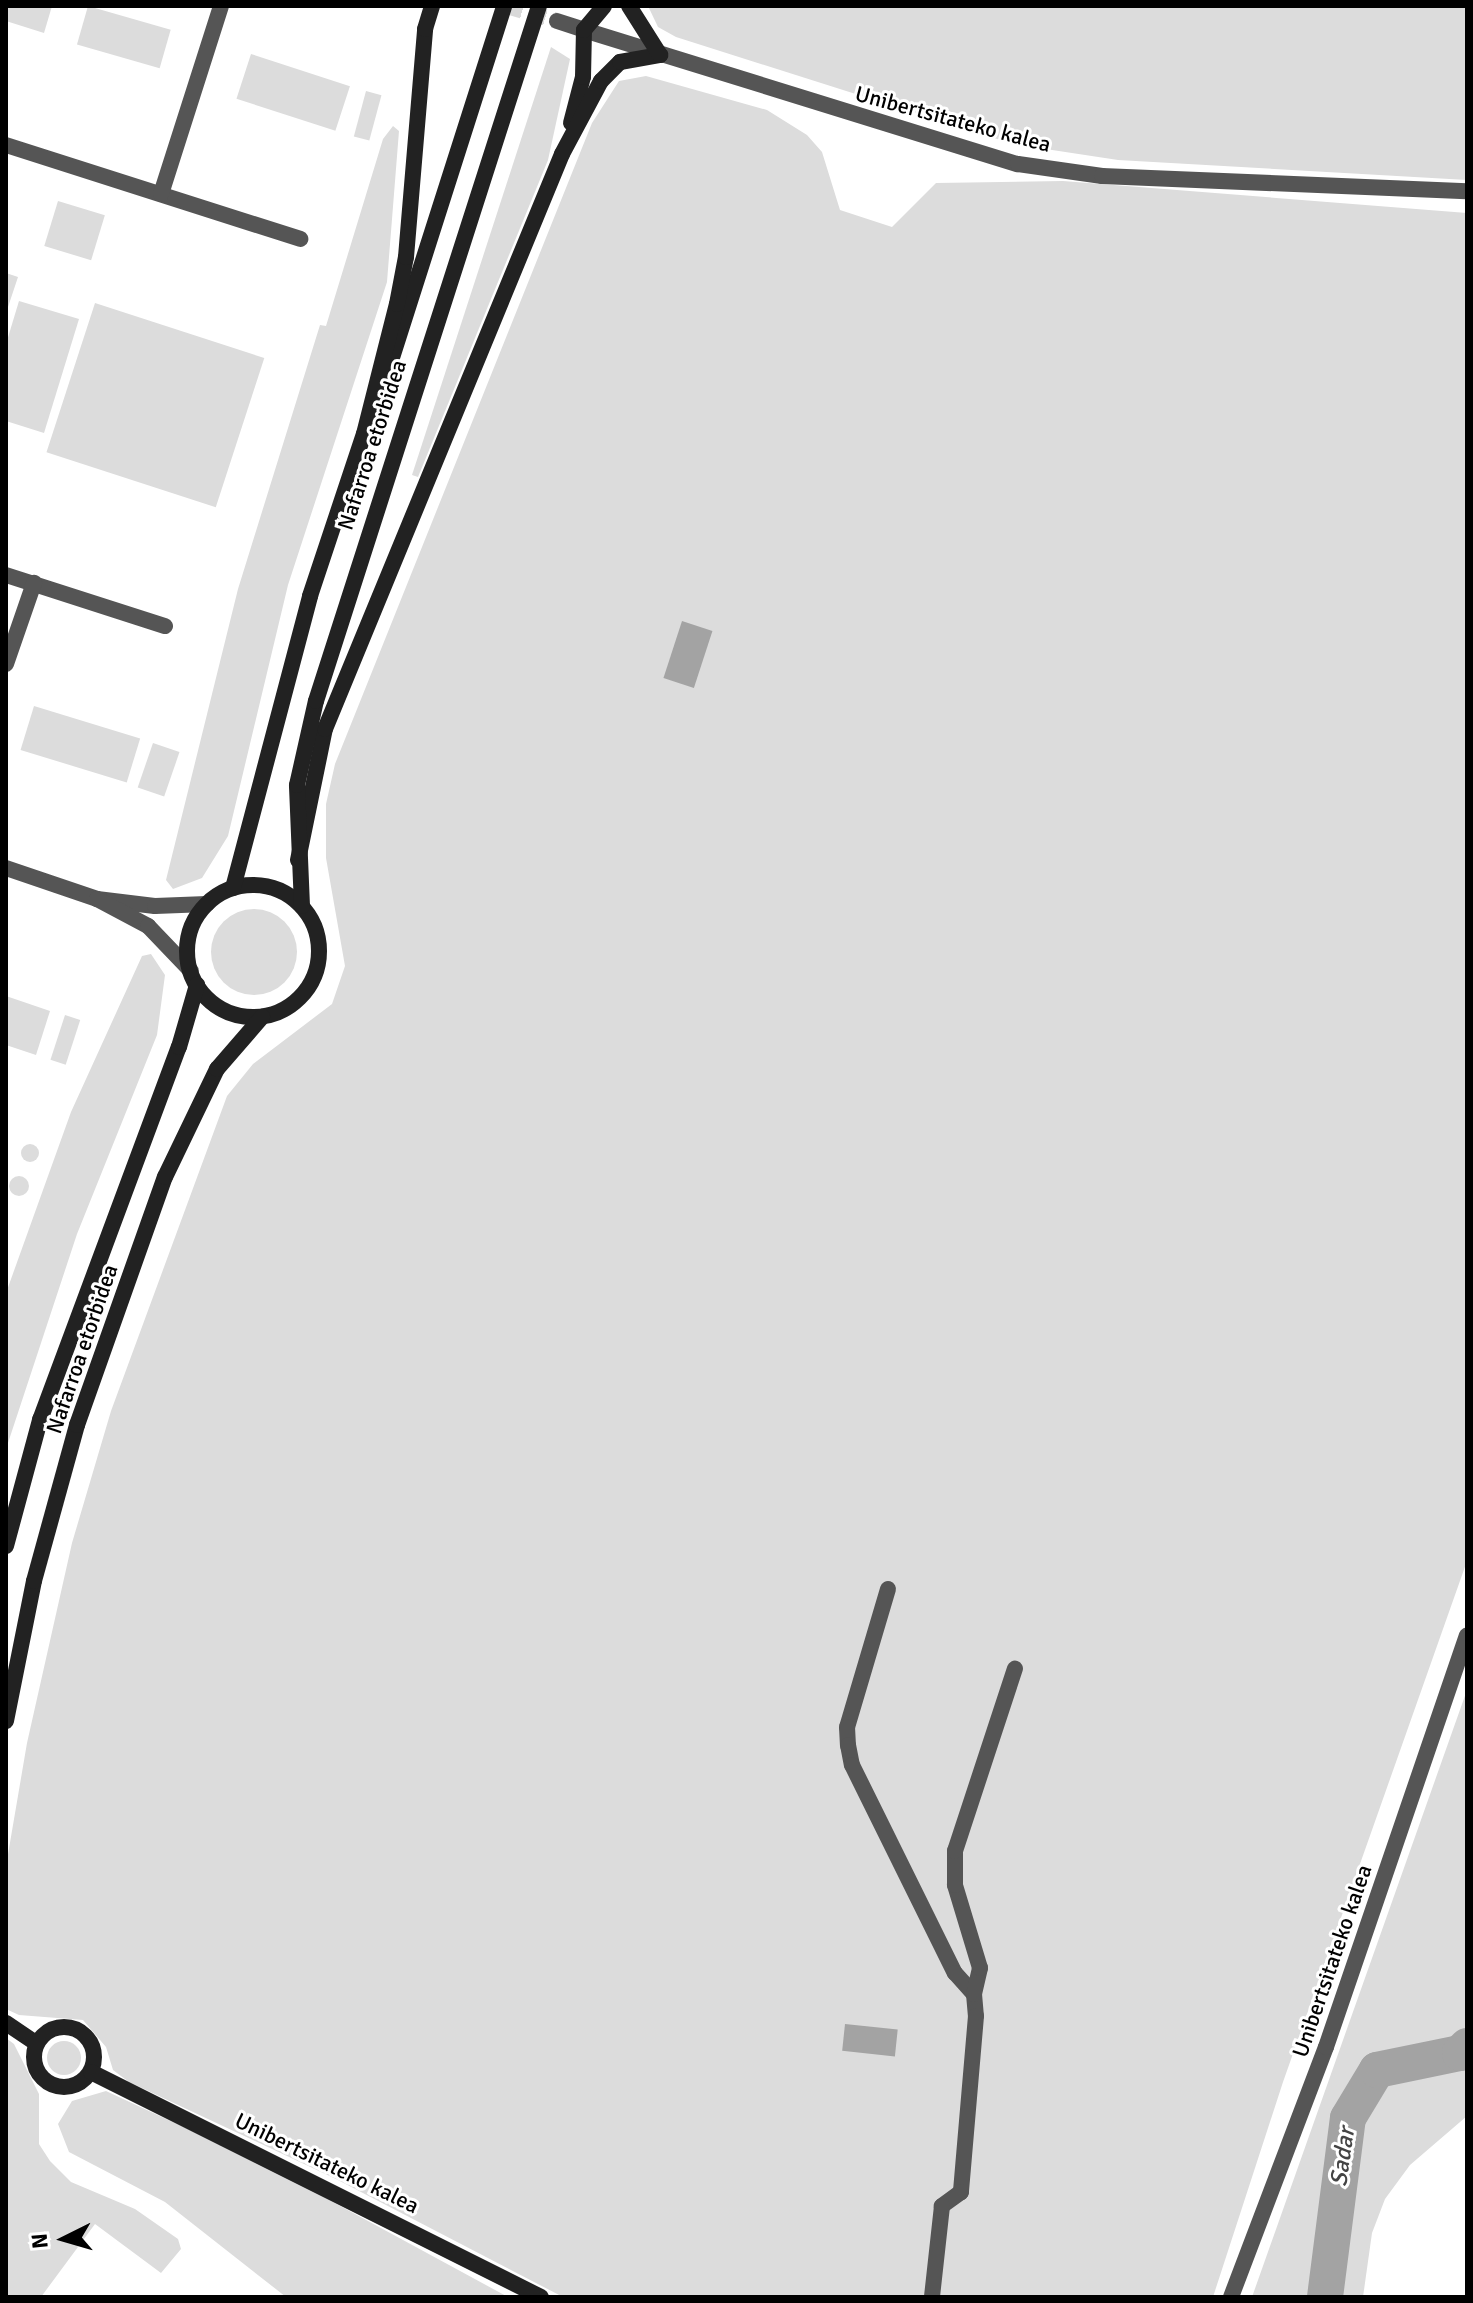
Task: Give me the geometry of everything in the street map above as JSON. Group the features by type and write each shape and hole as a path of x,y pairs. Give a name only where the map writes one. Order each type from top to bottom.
{"main road":[{"name":"Nafarroa etorbidea","path":"233,888 310,596 369,416 406,257 425,29 432,6"},
{"name":"Nafarroa etorbidea","path":"369,416 383,388 504,6"},
{"name":"Nafarroa etorbidea","path":"302,906 297,785 316,701 539,6"},
{"path":"562,154 583,77 584,30 604,6"},
{"path":"298,860 325,729 562,154 601,81 620,62 660,55 629,6"},
{"path":"270,887 302,906 319,943 311,983 281,1011 262,1017 225,1011 194,978 189,936 207,904 233,888 270,887"},
{"name":"Nafarroa etorbidea","path":"6,1546 40,1420 179,1047 194,978"},
{"name":"Nafarroa etorbidea","path":"6,1721 34,1581 77,1425 165,1177 217,1069 262,1017"},
{"path":"6,2023 37,2044"},
{"path":"58,2027 84,2034 95,2059 91,2072 69,2087 55,2086 36,2069 37,2044 58,2027"},
{"name":"Unibertsitateko kalea","path":"91,2072 541,2297"}],"street":[{"path":"161,194 221,6"},
{"name":"Unibertsitateko kalea","path":"557,21 1018,164 1102,176 1467,191"},
{"path":"6,145 300,239"},
{"path":"6,575 165,626"},
{"path":"6,664 34,583"},
{"path":"6,868 97,899 148,926 194,978"},
{"path":"97,899 155,906 207,904"},
{"path":"888,1589 847,1727 852,1765 955,1973 974,1994"},
{"name":"Unibertsitateko kalea","path":"1231,2297 1326,2047 1467,1636"},
{"path":"932,2297 942,2206 961,2192 974,1994 980,1968 955,1885 955,1851 1015,1669"}],"shaded area":[{"path":"6,6 52,6 44,33 6,21"},
{"path":"88,6 171,30 160,68 77,44"},
{"path":"648,6 1467,6 1467,180 1118,160 1013,144 676,37 658,27"},
{"path":"551,47 570,59 548,160 418,477 412,475"},
{"path":"251,54 350,86 335,131 236,99"},
{"path":"646,76 767,110 807,135 822,152 840,210 892,227 936,183 1063,181 1467,213 1467,1561 1283,2082 1213,2297 563,2297 336,2179 129,2082 113,2070 106,2047 83,2020 19,2015 6,2009 6,1866 27,1743 72,1543 111,1411 227,1096 253,1064 332,1004 345,966 326,858 326,804 335,764 592,123 619,81"},
{"path":"366,91 381,95 369,141 354,136"},
{"path":"393,126 399,131 387,282 288,585 228,836 202,878 173,889 166,880 238,589 320,325 326,326 383,139"},
{"path":"58,201 105,215 91,260 44,246"},
{"path":"6,273 18,277 6,313"},
{"path":"19,301 79,319 44,433 6,421 6,344"},
{"path":"95,303 264,358 216,507 46,452"},
{"path":"682,621 712,631 694,688 663,678"},
{"path":"34,706 140,738 127,782 21,750"},
{"path":"153,743 179,752 164,797 138,787"},
{"path":"254,909 271,912 285,921 294,935 297,952 294,969 285,983 271,992 254,995 237,992 223,983 214,969 211,952 214,935 223,921 237,912"},
{"path":"151,954 165,975 157,1035 77,1234 6,1449 6,1293 71,1112 142,956"},
{"path":"6,996 50,1011 36,1055 6,1045"},
{"path":"65,1015 80,1020 66,1065 50,1060"},
{"path":"30,1144 39,1153 30,1162 21,1153"},
{"path":"19,1176 26,1179 29,1186 26,1193 19,1196 12,1193 9,1186 12,1179"},
{"path":"1467,1690 1467,2116 1410,2165 1385,2199 1372,2233 1363,2297 1252,2297"},
{"path":"845,2024 898,2030 895,2056 842,2051"},
{"path":"6,2038 14,2044 39,2094 39,2144 50,2161 71,2182 135,2209 178,2239 181,2249 161,2273 95,2224 41,2297 6,2297"},
{"path":"64,2041 76,2046 81,2058 76,2070 64,2075 52,2070 47,2058 52,2046"},
{"path":"106,2091 263,2164 508,2297 286,2297 165,2202 69,2152 58,2124 72,2101"}],"waterway":[{"name":"Sadar","path":"1325,2297 1348,2118 1377,2070 1460,2053 1467,2046"}],"tunnel":[{"path":"507,6 557,21"}]}
